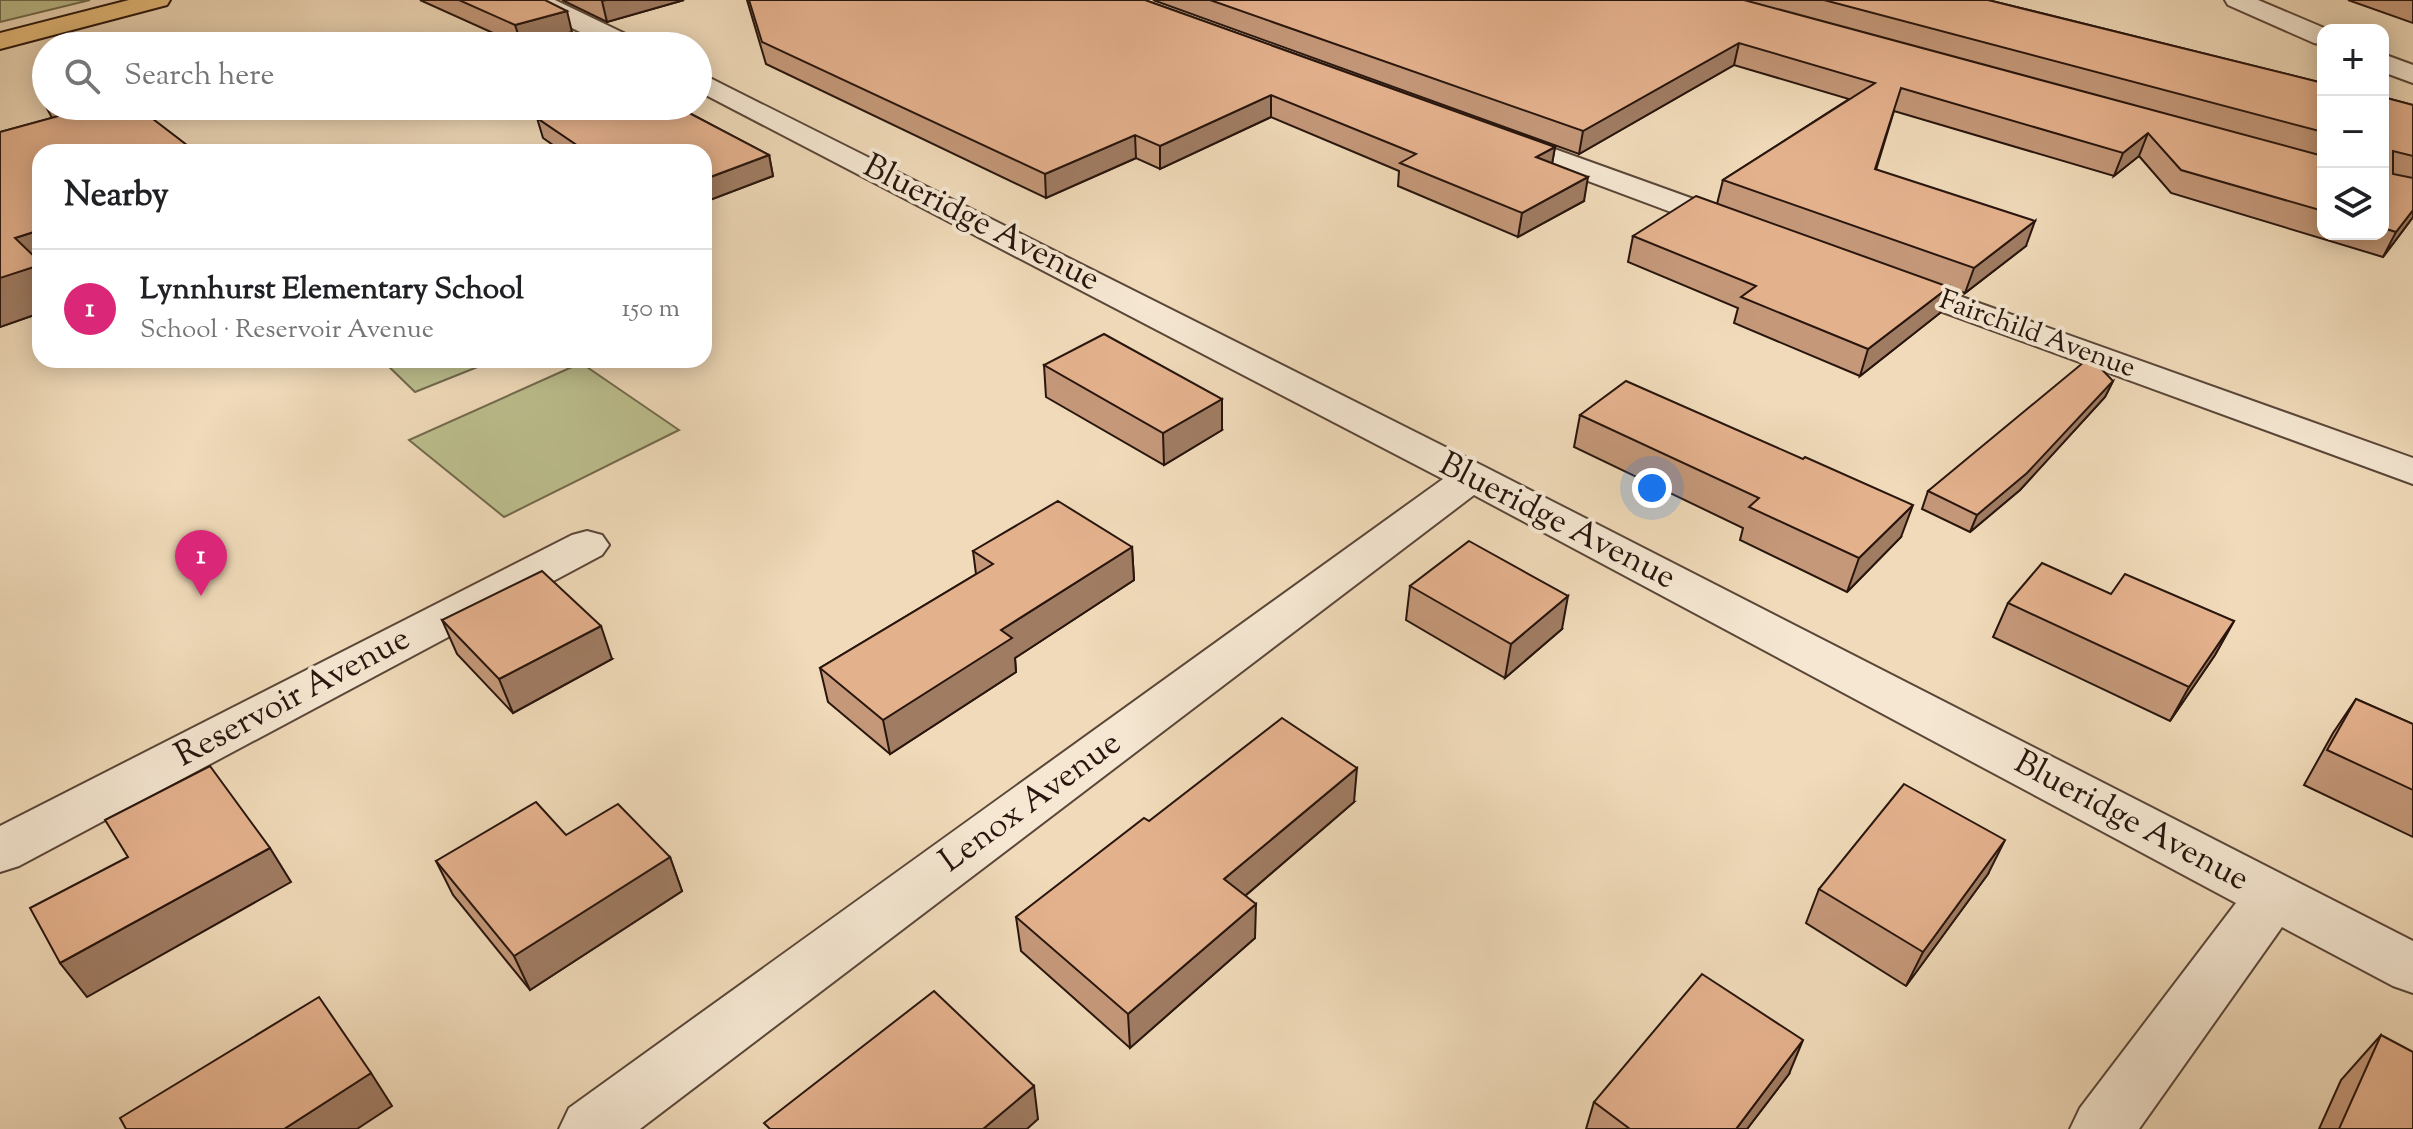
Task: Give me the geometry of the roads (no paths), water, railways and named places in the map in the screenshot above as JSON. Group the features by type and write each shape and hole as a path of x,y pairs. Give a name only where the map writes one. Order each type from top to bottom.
{"main road":[{"path":"35,32 158,0"},
{"path":"0,41 32,33"}],"street":[{"path":"535,0 600,32"},
{"path":"2237,0 2317,34"},
{"path":"2389,65 2413,75"},
{"name":"Blueridge Avenue","path":"712,87 1472,477 2413,969"},
{"path":"1466,126 1767,236"},
{"name":"Fairchild Avenue","path":"1857,269 2413,472"},
{"name":"Lenox Avenue","path":"591,1129 1472,477"},
{"name":"Reservoir Avenue","path":"0,851 587,545"},
{"path":"2102,1129 2273,896"}],"place":[{"name":"Lynnhurst Elementary School","path":"201,596"}]}
